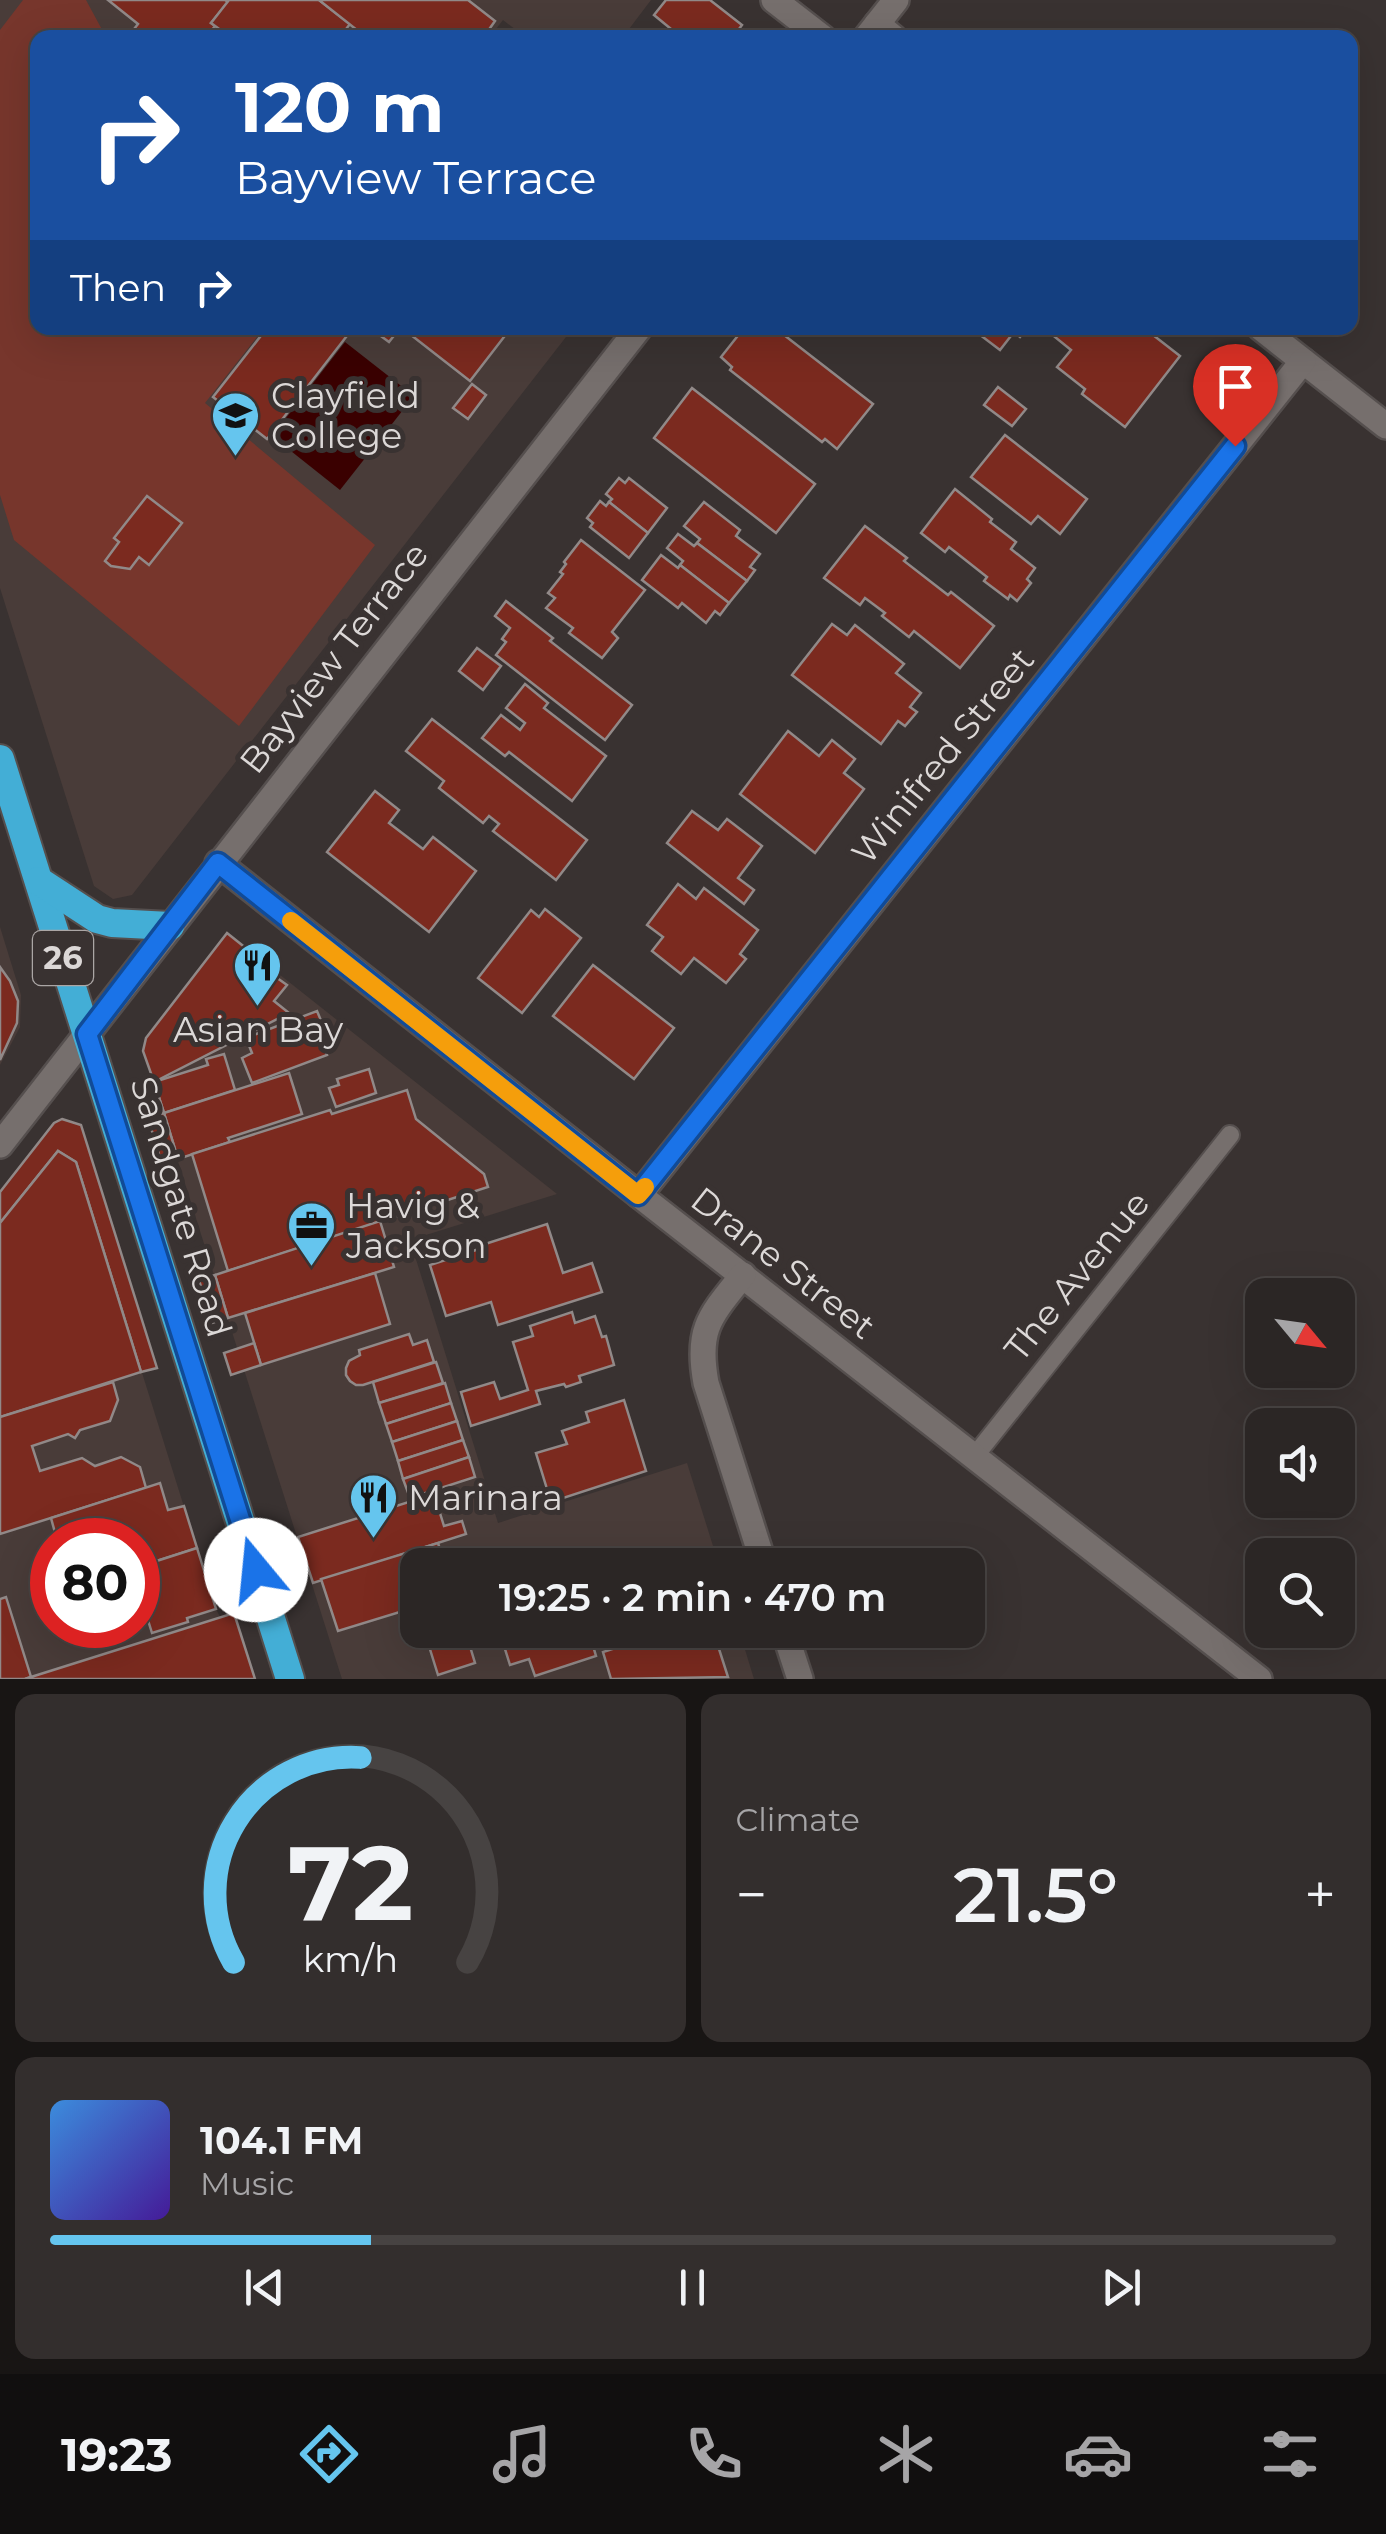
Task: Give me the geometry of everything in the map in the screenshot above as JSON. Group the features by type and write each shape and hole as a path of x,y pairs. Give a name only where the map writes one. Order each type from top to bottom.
{"highway":[{"name":"Sandgate Road","path":"0,759 290,1679"},
{"path":"39,881 96,919 170,926"}],"street":[{"path":"774,0 813,30"},
{"path":"881,30 896,0"},
{"name":"Bayview Terrace","path":"0,1144 633,335"},
{"path":"1270,335 1386,426"},
{"name":"Winifred Street","path":"638,1195 1303,360"},
{"name":"Drane Street","path":"218,863 1258,1679"},
{"path":"743,1275 706,1327 701,1356 759,1548"},
{"path":"790,1648 800,1679"}],"lane":[{"name":"The Avenue","path":"974,1457 1230,1135"}],"shaded area":[{"name":"Clayfield College","path":"0,0 651,0 628,30 516,30 503,20 495,30 30,30 30,335 568,335 132,895 113,899 94,886 0,588"},
{"path":"23,0 86,0 102,30 30,30 30,335 258,335 205,403 375,545 239,726 14,540 0,495 0,30"},
{"path":"345,342 414,396 340,490 272,436"},
{"path":"0,927 21,995 20,1027 0,1065"},
{"path":"227,933 557,1194 410,1240 498,1523 687,1463 714,1548 400,1548 400,1648 745,1648 754,1679 342,1679 143,1051 146,1038"},
{"path":"76,1162 216,1609 220,1617 234,1613 255,1679 0,1679 0,1223"}],"building":[{"path":"108,0 228,2 211,23 215,26 212,30 133,30 138,24"},
{"path":"229,0 319,0 350,24 345,30 221,30 211,23"},
{"path":"319,0 468,0 495,21 489,30 357,30"},
{"path":"666,0 710,0 742,25 740,30 672,30 654,15"},
{"path":"262,335 348,335 267,439 213,397"},
{"path":"411,335 502,335 504,337 470,381"},
{"path":"738,335 784,335 873,404 837,449 825,439 822,442 730,370 732,367 721,357"},
{"path":"980,335 1012,335 1000,350"},
{"path":"1052,335 1153,335 1180,356 1125,427 1082,394 1085,389 1057,367 1071,350"},
{"path":"472,384 486,395 468,419 453,408"},
{"path":"998,387 1026,409 1012,426 984,405"},
{"path":"692,388 815,484 776,533 654,438"},
{"path":"1005,435 1087,499 1060,534 1038,516 1031,524 971,477"},
{"path":"619,478 625,483 629,478 667,508 648,533 609,502 612,499 606,494"},
{"path":"955,489 1016,542 1011,549 1035,568 1027,579 1031,583 1017,601 984,581 987,577 949,547 945,552 921,533"},
{"path":"147,496 182,523 149,565 139,557 130,569 111,566 105,561 119,542 114,538"},
{"path":"600,501 606,506 609,502 648,533 629,558 590,527 593,523 587,518"},
{"path":"704,502 740,530 736,536 760,554 750,567 755,570 747,581 697,543 700,539 684,526"},
{"path":"865,526 907,558 904,561 994,626 960,668 914,631 909,637 865,598 860,605 824,578"},
{"path":"678,534 694,546 697,543 747,581 729,603 680,565 683,561 667,548"},
{"path":"581,540 645,590 612,632 618,638 602,658 569,633 573,628 546,608 555,598 548,593"},
{"path":"661,555 729,603 720,615 715,611 706,623 682,603 678,608 642,580"},
{"path":"506,601 632,705 605,740 496,655 510,628 495,616"},
{"path":"832,624 847,635 855,625 904,664 896,673 921,693 910,707 917,712 905,726 898,721 881,744 792,675"},
{"path":"477,648 501,666 483,690 459,671"},
{"path":"525,684 548,703 544,708 606,756 572,801 509,752 505,756 482,738 501,715 520,730 525,723 506,708"},
{"path":"432,719 587,840 556,880 493,831 499,824 489,816 483,823 439,788 444,781 406,751"},
{"path":"788,731 819,756 832,740 855,759 844,773 864,789 815,853 740,794"},
{"path":"375,791 399,810 389,823 423,849 433,837 476,871 429,932 327,852"},
{"path":"692,811 718,830 727,819 762,846 738,878 754,890 744,904 667,843"},
{"path":"678,884 696,899 704,888 758,930 740,954 746,959 726,983 694,958 681,974 652,951 663,937 647,925"},
{"path":"545,909 581,938 522,1013 478,978 531,910 539,917"},
{"path":"227,933 252,953 237,972 258,988 270,973 287,985 274,1001 289,1013 154,1082 143,1051 146,1038"},
{"path":"593,965 674,1028 634,1079 553,1016"},
{"path":"0,967 18,1001 17,1023 0,1060"},
{"path":"317,1011 325,1030 319,1033 327,1055 252,1083 242,1058 252,1053 246,1038"},
{"path":"224,1054 235,1090 164,1113 154,1082 208,1065 206,1059"},
{"path":"369,1069 376,1093 336,1107 329,1088 339,1085 337,1079"},
{"path":"289,1073 302,1114 178,1159 164,1113"},
{"path":"154,1082 164,1113 148,1118 138,1087"},
{"path":"407,1090 416,1119 484,1174 488,1187 228,1271 192,1154"},
{"path":"164,1113 178,1159 162,1164 148,1118"},
{"path":"62,1119 81,1125 157,1368 141,1372 76,1162 58,1151 0,1223 0,1192 54,1123"},
{"path":"58,1151 76,1162 141,1372 0,1417 0,1223"},
{"name":"Havig & Jackson","path":"380,1221 394,1267 228,1318 215,1275"},
{"path":"547,1224 563,1273 592,1263 602,1292 498,1325 491,1302 446,1316 430,1265"},
{"path":"375,1273 390,1324 261,1365 245,1313"},
{"path":"215,1275 228,1318 212,1323 199,1280"},
{"path":"572,1312 575,1323 595,1316 602,1337 606,1336 614,1365 579,1376 581,1382 566,1387 564,1384 536,1391 540,1404 471,1426 461,1392 494,1382 500,1399 528,1390 513,1342 533,1336 530,1326"},
{"path":"409,1334 413,1345 427,1340 434,1362 363,1385 350,1381 346,1368 349,1361 360,1355 359,1350"},
{"path":"254,1343 261,1365 231,1375 224,1353"},
{"path":"436,1362 443,1383 379,1403 373,1382"},
{"path":"113,1382 118,1400 110,1421 80,1430 75,1438 68,1434 32,1446 40,1471 82,1458 95,1466 121,1457 140,1467 146,1488 51,1518 30,1518 30,1525 0,1534 0,1417"},
{"path":"445,1383 451,1403 386,1424 379,1403"},
{"path":"624,1400 646,1471 551,1502 536,1453 567,1444 562,1431 589,1422 586,1412"},
{"path":"451,1403 457,1421 392,1442 386,1424"},
{"path":"457,1421 463,1440 398,1461 392,1442"},
{"path":"463,1440 469,1457 403,1479 398,1461"},
{"path":"469,1457 475,1477 410,1498 403,1479"},
{"path":"160,1483 168,1510 184,1506 197,1548 160,1560 160,1518 51,1518"},
{"name":"Marinara","path":"434,1494 444,1526 462,1521 466,1534 422,1548 400,1548 400,1555 313,1583 298,1537"},
{"path":"197,1548 216,1609 160,1631 160,1560"},
{"path":"400,1555 400,1612 338,1631 321,1579"},
{"path":"6,1597 31,1677 25,1679 0,1679 0,1599"},
{"path":"234,1613 255,1679 25,1679 123,1648 160,1648 160,1636"},
{"path":"430,1648 470,1648 475,1663 438,1675"},
{"path":"505,1648 594,1648 596,1656 535,1676 529,1659 510,1665"},
{"path":"616,1648 722,1648 719,1649 728,1677 611,1679 603,1652"}],"slow traffic":[{"path":"291,921 638,1195 645,1187"}],"place":[{"name":"Clayfield College","path":"236,458"},
{"name":"Asian Bay","path":"258,1008"},
{"name":"Havig & Jackson","path":"311,1268"},
{"name":"Marinara","path":"373,1540"}],"route":[{"path":"256,1570 87,1034 218,863 638,1195 1235,446"}]}
